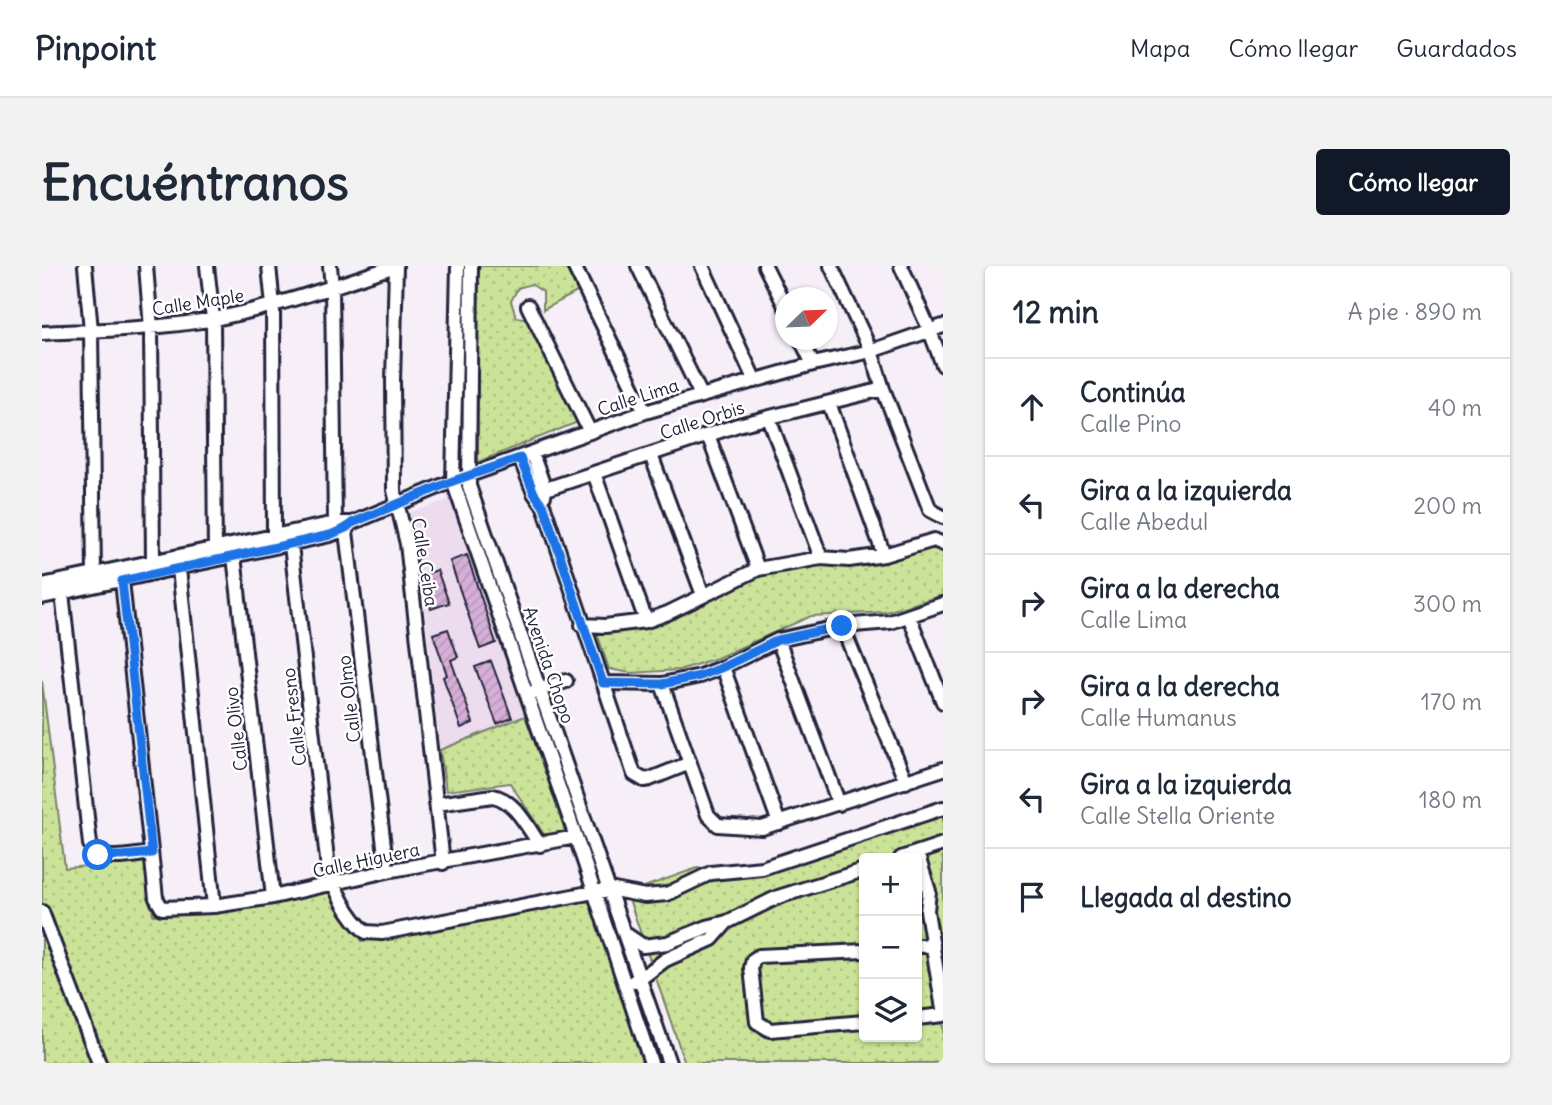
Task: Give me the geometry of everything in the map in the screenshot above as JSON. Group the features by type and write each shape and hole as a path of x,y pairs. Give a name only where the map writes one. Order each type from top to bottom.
{"street":[{"path":"85,266 91,330 94,574"},
{"path":"146,266 151,328 152,561"},
{"path":"207,266 213,319 214,554"},
{"path":"269,266 273,306 274,535"},
{"name":"Calle Olmo","path":"330,266 345,524 387,871"},
{"name":"Calle Maple","path":"42,333 151,328 213,319 273,306 396,266"},
{"name":"Calle Ceiba","path":"396,266 394,490 407,544 443,863"},
{"name":"Avenida Chopo","path":"457,266 453,481 609,889 668,1063"},
{"name":"Avenida Chopo","path":"471,266 468,476 576,837 651,1063"},
{"path":"574,266 645,412"},
{"path":"638,266 701,395"},
{"path":"702,266 755,380"},
{"path":"765,266 776,287"},
{"path":"831,266 871,351 930,510 943,517"},
{"path":"901,266 937,329 943,365"},
{"path":"528,306 590,432"},
{"name":"Calle Lima","path":"42,586 152,561 214,554 234,556 291,545 453,481 645,412 813,364 871,351 937,329"},
{"path":"806,350 813,364"},
{"name":"Calle Orbis","path":"540,491 708,435 883,389"},
{"path":"829,403 884,555"},
{"path":"769,418 821,558"},
{"path":"708,435 758,569"},
{"path":"526,456 634,774 638,778 650,779 690,763"},
{"path":"651,456 703,595"},
{"path":"594,474 646,621"},
{"name":"Calle Lima","path":"42,597 179,569 214,554 274,535 345,524"},
{"path":"582,625 605,626 646,621 758,569 821,558 849,560 884,555 939,542"},
{"name":"Calle Fresno","path":"291,545 328,868 333,885"},
{"name":"Calle Olivo","path":"234,556 273,897"},
{"path":"179,569 214,906"},
{"path":"62,593 89,836 95,853 108,856 152,853 122,581"},
{"path":"603,683 662,684 700,676 778,640 842,626 890,622 943,604"},
{"path":"909,616 943,702"},
{"path":"842,626 906,782"},
{"path":"778,640 839,804"},
{"path":"723,667 779,823"},
{"path":"533,692 566,681"},
{"path":"662,684 708,815 718,825 762,828 943,769"},
{"path":"437,804 493,796 502,798 509,803 540,845"},
{"path":"333,885 361,928 376,934 609,889 645,896 667,894 710,873 762,868 943,808"},
{"name":"Calle Higuera","path":"152,853 156,898 162,908 214,906 273,897 387,871 576,837"},
{"path":"917,853 943,844"},
{"path":"922,869 929,891 927,911 943,1009"},
{"path":"624,933 637,944 653,947 727,922 778,897 859,872"},
{"path":"929,891 943,885"},
{"path":"922,906 927,911"},
{"path":"43,916 99,1063"},
{"path":"626,984 640,979 665,960 712,939 727,922"},
{"path":"922,946 933,945"},
{"path":"859,951 758,956 753,960 751,968 757,1022 763,1027 770,1030 859,1022"},
{"path":"922,1017 943,1015"}],"shaded area":[{"path":"453,498 525,716 440,750 422,582 408,513"}],"green space":[{"path":"477,266 567,266 579,291 543,310 543,292 531,284 518,288 511,301 516,317 528,319 578,422 478,462"},
{"path":"941,545 943,595 886,612 811,616 717,658 679,670 631,673 609,669 596,630 645,626 679,615 708,597 761,575 797,566 851,563 911,554"},
{"path":"42,681 65,868 146,861 153,915 334,890 362,941 593,899 648,1063 42,1063"},
{"path":"525,716 568,832 545,836 510,783 446,791 440,750"},
{"path":"943,813 943,1063 685,1063 627,893 697,868 756,870"}],"building":[{"path":"467,555 496,643 480,649 450,561"},
{"path":"437,570 449,603 431,609 421,576"},
{"path":"448,629 458,657 451,660 473,723 461,728 443,677 447,675 433,634"},
{"path":"491,661 512,718 497,724 475,667"}],"route":[{"path":"98,855 152,853 122,581 330,535 352,523 453,481 520,458 534,493 544,507 603,683 662,684 700,676 769,643 811,631 842,626"}]}
